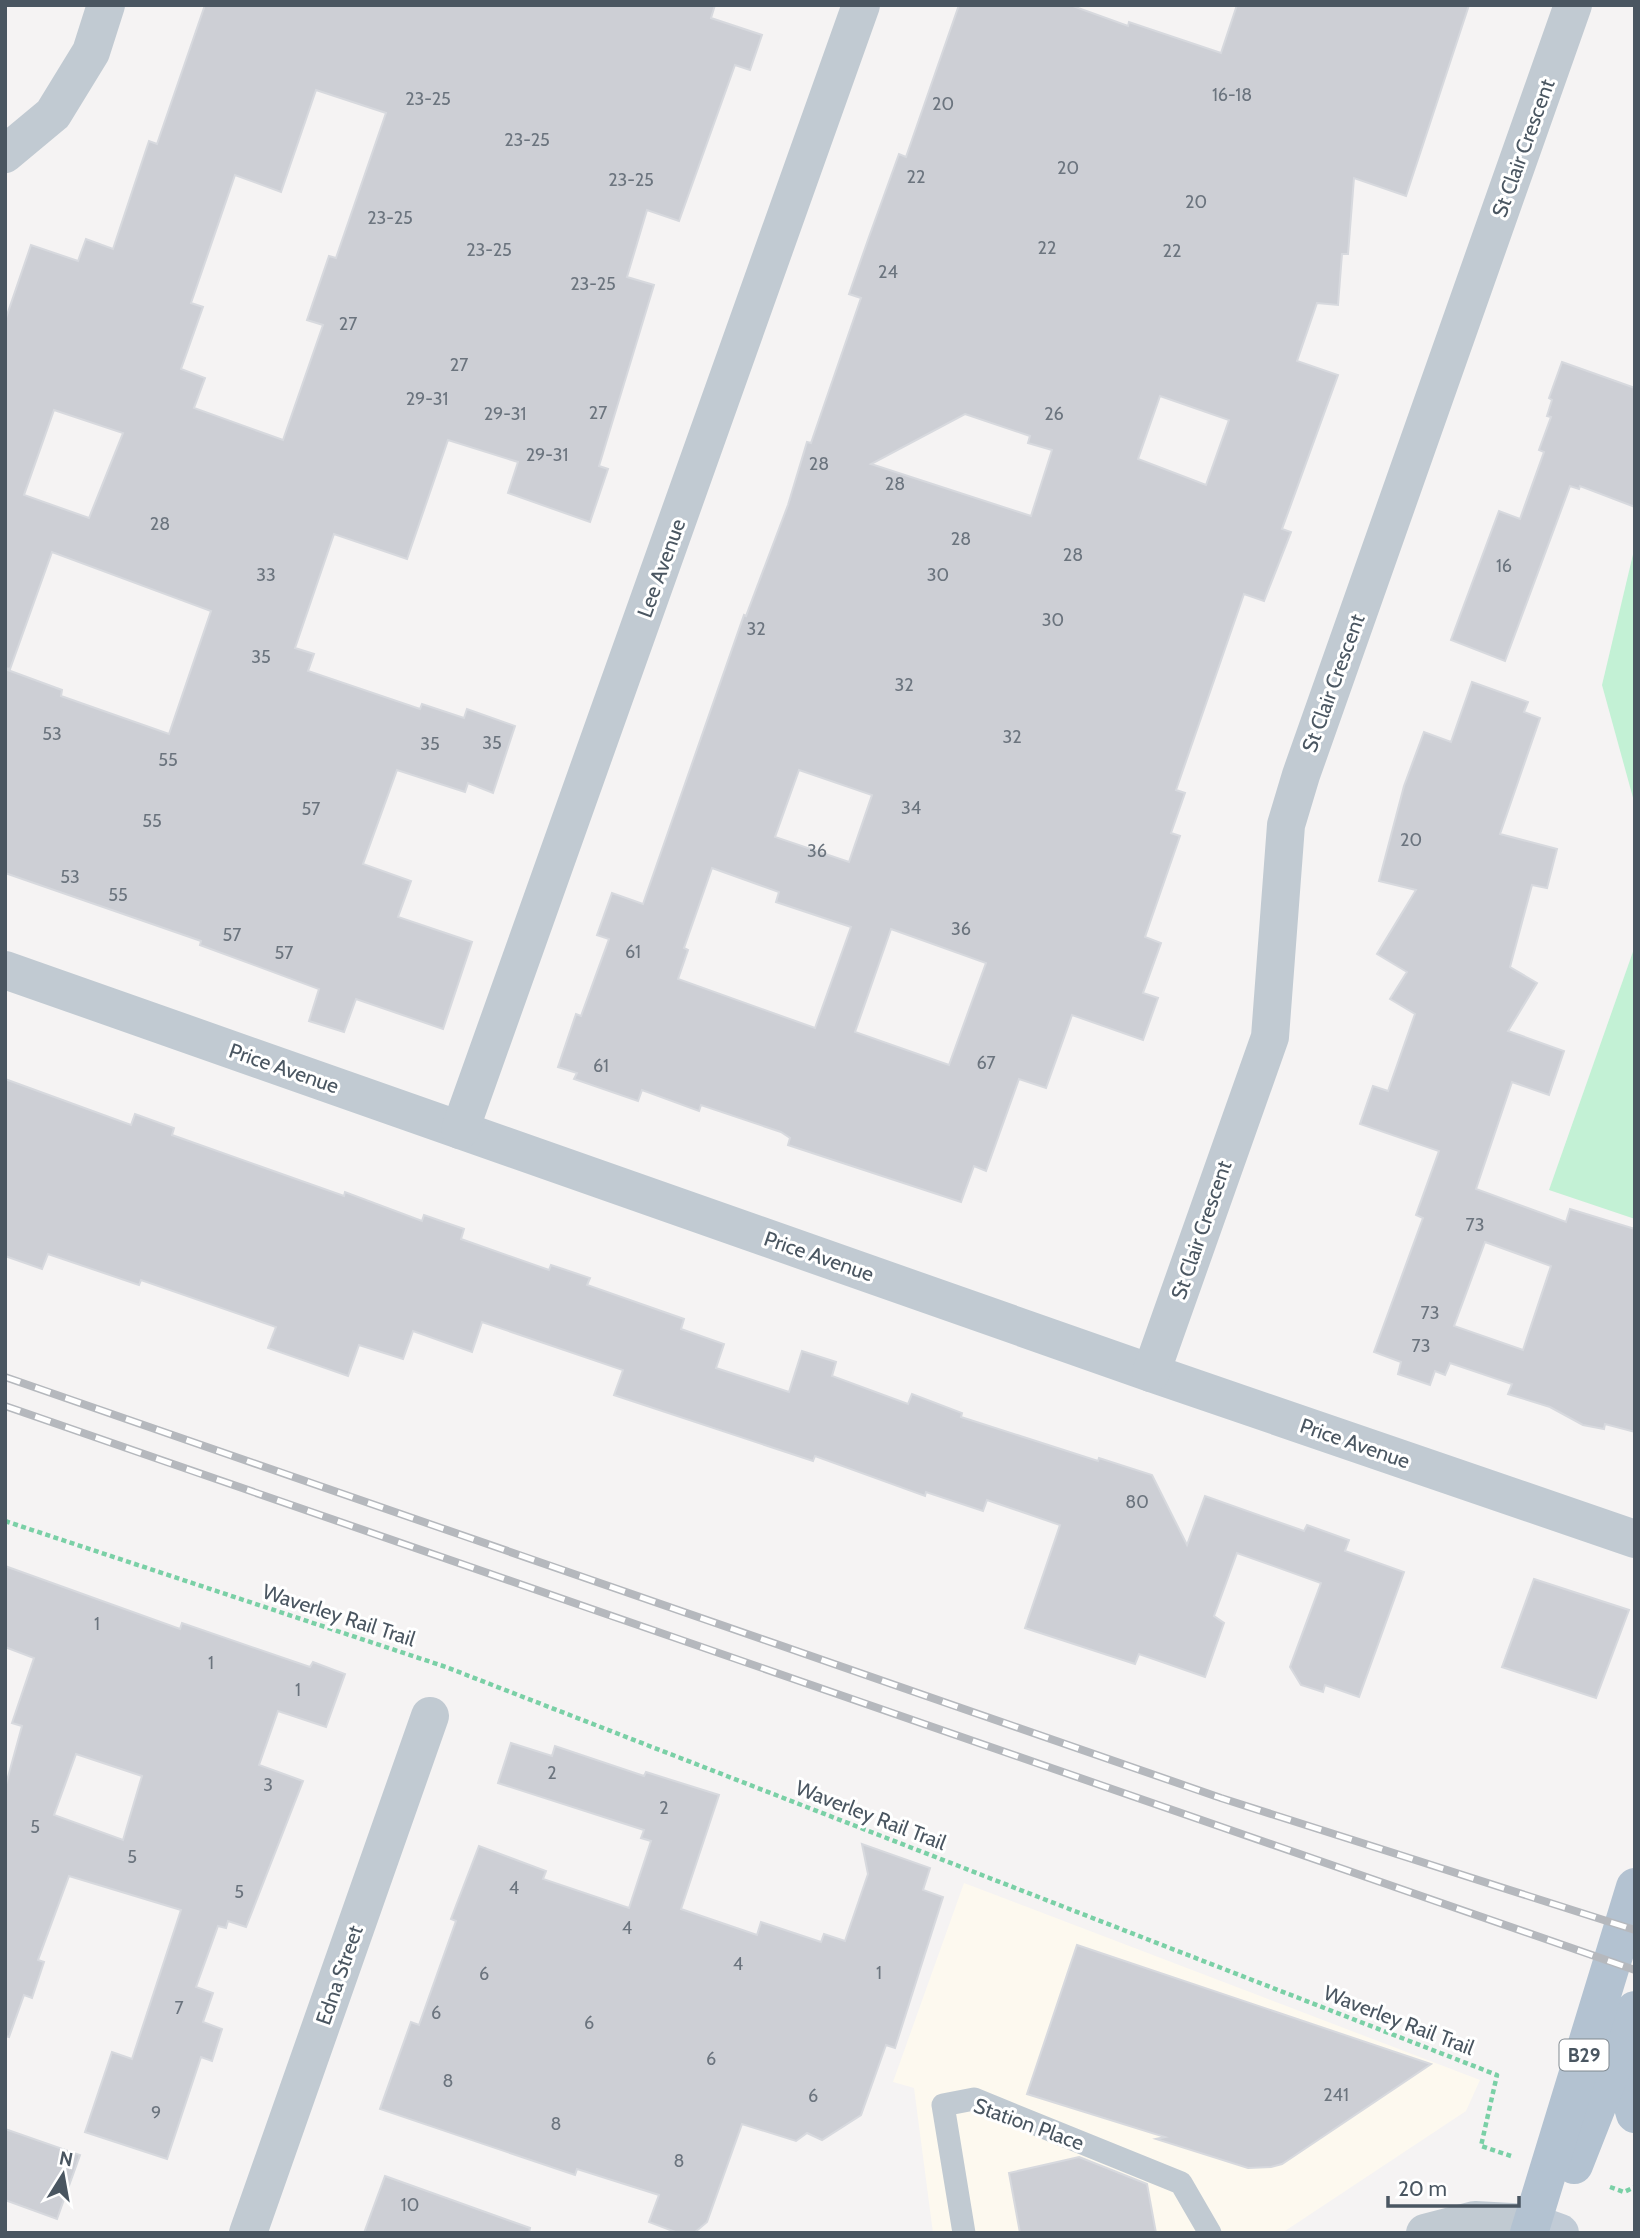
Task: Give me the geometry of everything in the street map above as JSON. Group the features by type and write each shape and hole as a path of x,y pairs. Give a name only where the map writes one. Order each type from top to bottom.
{"main road":[{"name":"B29","path":"1540,2230 1560,2170 1635,1886"},
{"name":"B29","path":"1560,2170 1618,2055 1635,2010"},
{"path":"1618,2055 1635,2114"}],"street":[{"path":"5,154 53,114 90,52 106,5"},
{"name":"Lee Avenue","path":"460,1130 861,5"},
{"name":"St Clair Crescent","path":"1151,1373 1269,1037 1286,825 1301,775 1573,5"},
{"name":"Price Avenue","path":"5,970 1151,1373 1635,1539"},
{"name":"Edna Street","path":"248,2233 430,1716"},
{"path":"1425,2233 1475,2220 1540,2230"}],"lane":[{"name":"Station Place","path":"964,2233 943,2105 974,2099 1181,2183 1210,2233"}],"path":[{"name":"Waverley Rail Trail","path":"5,1521 446,1667 1497,2075 1481,2147 1624,2192 1635,2187"}],"shaded area":[{"path":"964,1883 1480,2080 1466,2111 1282,2233 933,2233 914,2088 893,2082"}],"green space":[{"path":"1635,546 1635,805 1602,685"},
{"path":"1635,946 1635,1219 1549,1190"}],"building":[{"path":"205,5 715,5 711,18 762,35 750,70 735,65 679,221 647,210 627,277 654,285 599,466 608,469 590,522 508,493 518,462 448,440 407,559 334,534 295,648 314,654 308,671 420,709 422,704 464,718 467,709 515,726 493,793 468,783 465,792 397,770 363,864 411,881 398,917 472,942 443,1029 356,999 344,1032 309,1021 319,989 200,945 201,941 5,873 5,669 62,690 61,696 169,734 211,611 52,552 10,669 5,668 5,321 31,245 78,261 86,239 113,249 149,141 157,144","holes":["316,90 386,113 336,258 329,256 307,320 323,325 283,440 194,408 205,378 181,369 203,307 191,303 235,175 281,192","54,410 123,433 89,518 24,495"]},
{"path":"959,5 1070,5 1128,26 1129,22 1221,53 1237,5 1469,5 1406,196 1354,178 1348,254 1342,254 1338,305 1317,303 1297,361 1338,375 1282,529 1291,532 1264,601 1244,594 1176,790 1185,793 1171,833 1180,836 1145,937 1161,943 1143,993 1158,998 1143,1040 1072,1015 1046,1088 1019,1079 986,1171 974,1166 961,1202 788,1145 790,1138 781,1132 701,1105 699,1111 642,1090 638,1101 574,1079 577,1073 558,1067 576,1014 581,1016 609,939 597,935 612,893 643,904 744,615 746,616 788,505 807,442 811,443 861,298 849,294 869,237 899,154 906,157","holes":["1160,396 1229,420 1206,485 1138,459","965,414 1030,436 1028,443 1052,450 1031,516 871,464","799,770 872,795 849,862 775,837","712,868 779,892 776,902 851,927 815,1028 678,979 688,950 684,948","891,929 986,963 949,1065 855,1032"]},
{"path":"1562,362 1635,388 1635,507 1580,486 1579,489 1570,486 1505,661 1451,640 1499,511 1520,519 1544,452 1539,450 1551,417 1547,416 1552,400 1549,398"},
{"path":"1472,682 1528,702 1524,712 1540,718 1500,834 1557,849 1547,888 1532,885 1510,967 1537,983 1508,1031 1564,1051 1549,1095 1512,1082 1476,1189 1566,1222 1570,1209 1635,1229 1635,1432 1605,1424 1604,1429 1583,1425 1550,1407 1508,1394 1512,1384 1450,1363 1445,1375 1435,1371 1430,1385 1398,1374 1401,1362 1374,1352 1423,1218 1416,1215 1439,1151 1360,1124 1373,1086 1388,1091 1415,1014 1390,999 1407,972 1377,954 1416,890 1379,881 1404,786 1424,732 1451,742","holes":["1485,1242 1551,1266 1523,1350 1454,1326"]},
{"path":"5,1079 131,1125 135,1114 174,1128 172,1135 344,1196 345,1192 422,1221 424,1215 464,1229 461,1239 549,1270 551,1265 590,1278 587,1285 684,1319 681,1329 724,1344 716,1368 789,1392 802,1351 836,1362 832,1376 908,1404 912,1394 962,1413 961,1417 1098,1461 1099,1458 1152,1475 1187,1545 1205,1496 1304,1531 1307,1525 1349,1540 1345,1551 1404,1572 1359,1697 1325,1685 1323,1692 1301,1685 1290,1667 1321,1583 1237,1553 1214,1616 1224,1623 1205,1677 1139,1654 1135,1664 1025,1628 1060,1525 987,1500 983,1511 926,1492 925,1496 815,1456 813,1461 614,1395 623,1370 482,1322 472,1352 413,1331 403,1359 359,1345 348,1376 268,1348 276,1327 141,1280 139,1285 48,1254 42,1269 5,1256"},
{"path":"5,1566 180,1629 182,1623 310,1667 313,1662 345,1674 326,1727 278,1711 259,1765 303,1781 246,1927 228,1921 226,1928 218,1926 196,1987 213,1993 203,2022 222,2029 212,2061 201,2057 167,2159 85,2132 112,2052 132,2059 181,1910 69,1876 38,1960 44,1962 32,1998 24,1995 9,2037 5,2036 5,1788 22,1726 12,1723 34,1658 5,1647","holes":["76,1754 142,1776 123,1840 54,1815"]},
{"path":"1534,1579 1629,1610 1596,1698 1502,1667"},
{"path":"511,1743 552,1756 555,1746 644,1776 646,1772 719,1795 681,1909 757,1935 761,1922 821,1942 824,1934 845,1941 868,1874 862,1844 930,1868 923,1890 943,1897 895,2048 886,2045 861,2115 822,2140 807,2133 796,2141 742,2124 707,2222 694,2233 678,2233 649,2222 659,2195 577,2169 575,2175 380,2109 411,2022 419,2025 456,1921 451,1919 479,1846 546,1871 543,1879 629,1908 651,1841 641,1838 644,1830 498,1783"},
{"path":"1077,1945 1431,2064 1282,2164 1271,2167 1248,2168 1156,2139 1165,2137 1027,2094"},
{"path":"5,2129 80,2155 57,2219 5,2200"},
{"path":"1079,2157 1147,2184 1156,2233 1020,2233 1009,2173"},
{"path":"385,2176 530,2228 529,2233 364,2233"}],"railway":[{"path":"5,1377 1221,1798 1635,1930"},
{"path":"5,1406 1635,1970"}]}
